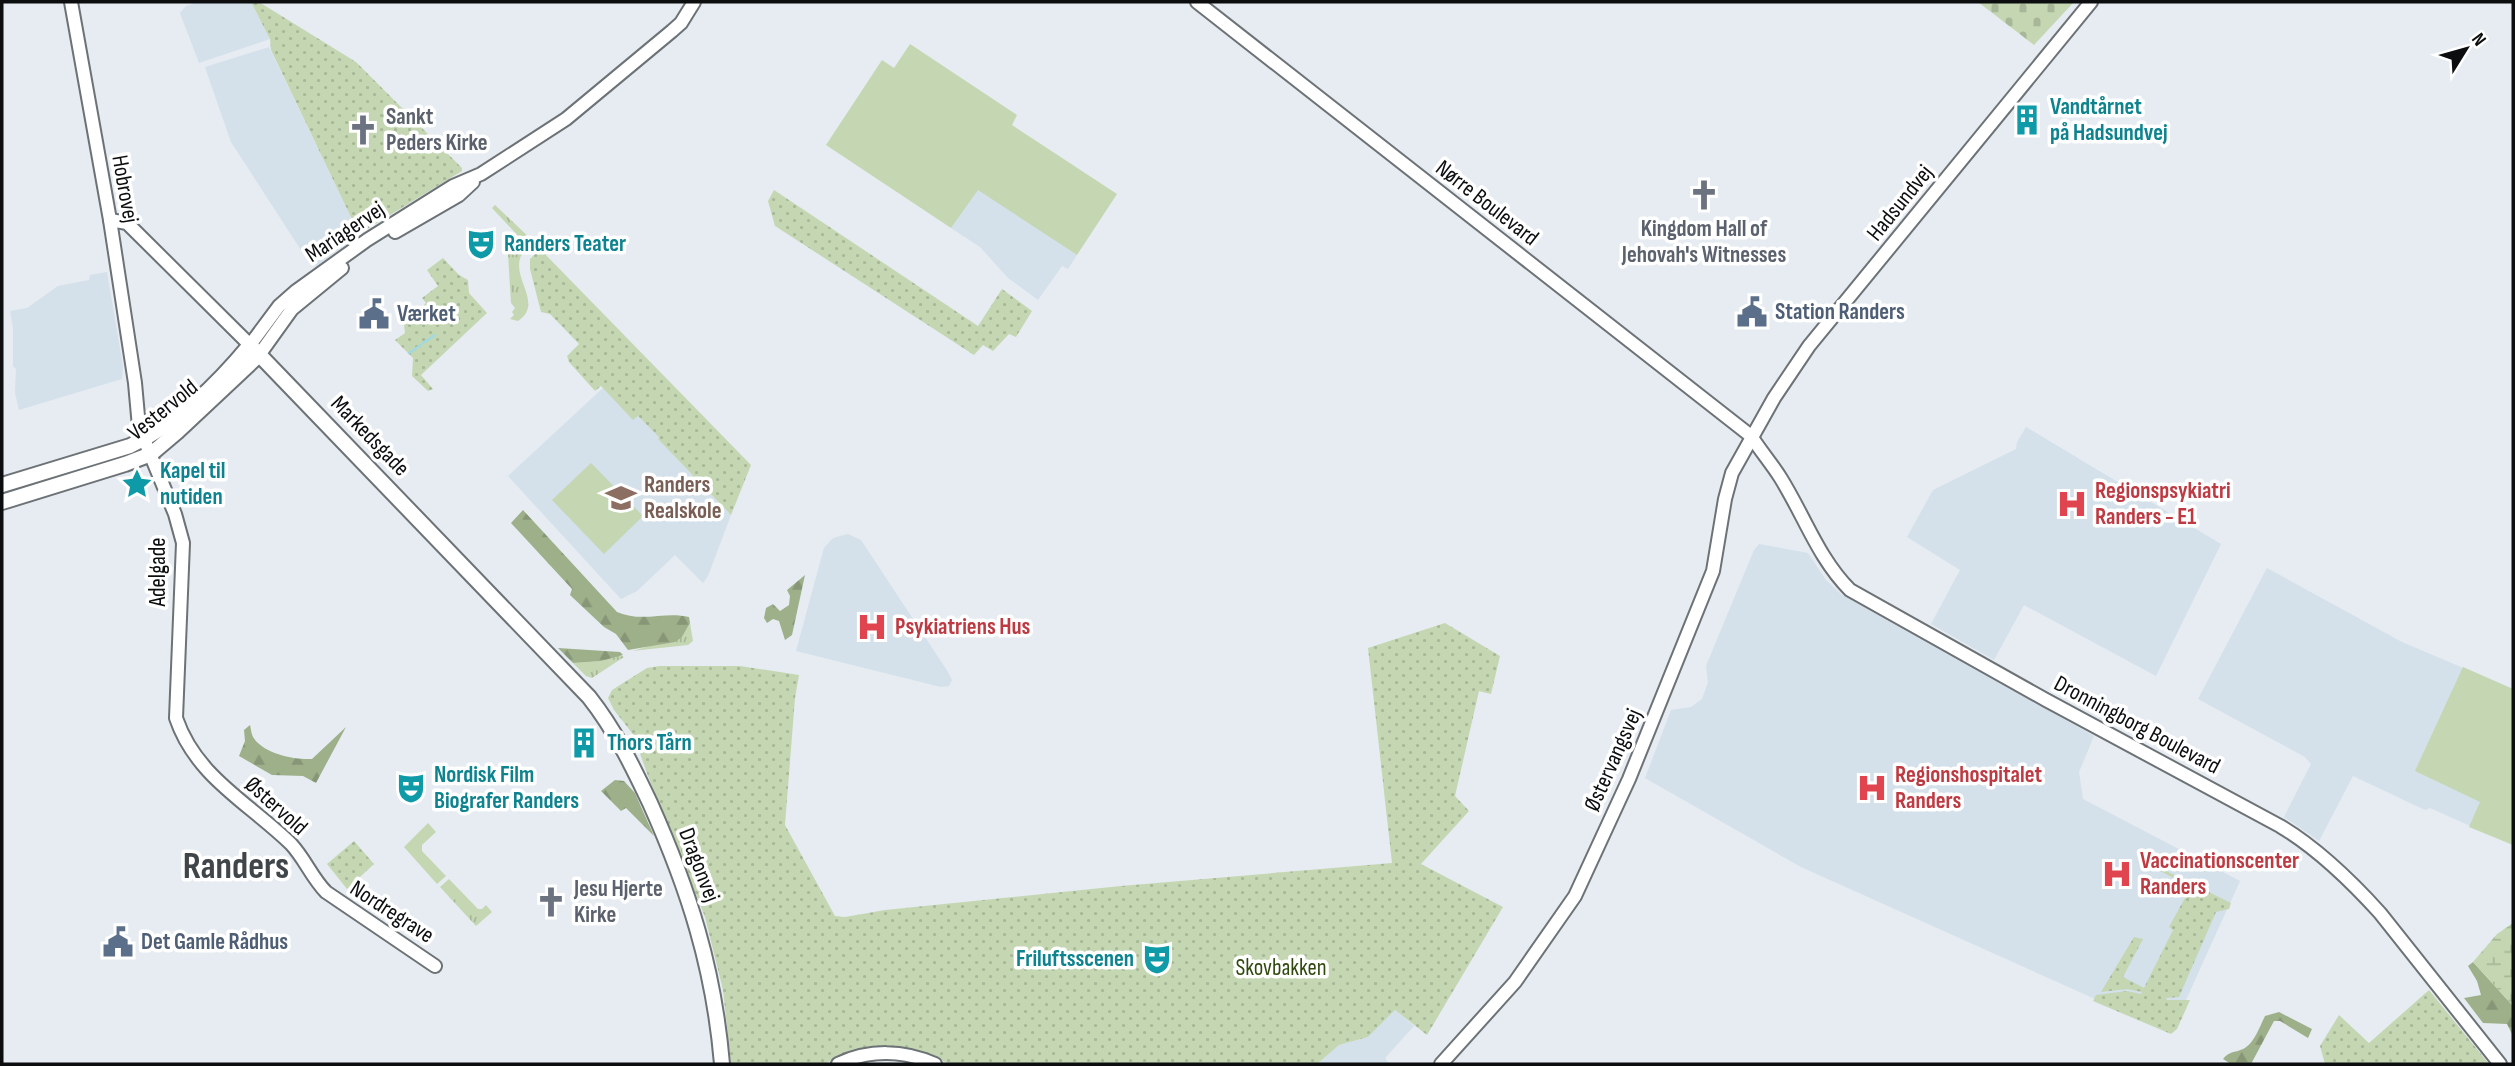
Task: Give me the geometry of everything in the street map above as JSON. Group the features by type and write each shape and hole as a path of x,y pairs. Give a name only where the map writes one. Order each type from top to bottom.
{"main road":[{"name":"Vestervold","path":"2,485 130,446 146,438 170,423 254,350"},
{"name":"Vestervold","path":"2,502 151,454 177,432 254,350"},
{"name":"Markedsgade","path":"254,350 589,697"},
{"name":"Dragonvej","path":"589,697 606,718 629,758 688,897 705,951 718,1022 722,1064"}],"street":[{"name":"Hobrovej","path":"71,2 146,438"},
{"name":"Mariagervej","path":"254,350 309,293 355,257 458,195 481,174 582,107 681,23 693,2"},
{"name":"Nørre Boulevard","path":"1197,2 1751,436"},
{"name":"Hadsundvej","path":"1751,436 1809,346 2091,2"},
{"name":"Markedsgade","path":"110,220 127,223 254,350"},
{"name":"Østervangsvej","path":"1441,1064 1515,982 1575,896 1634,767 1713,571 1728,485 1751,436"},
{"name":"Dronningborg Boulevard","path":"1751,436 1779,477 1822,557 1850,590 2046,701 2252,810 2295,836 2373,905 2500,1064"},
{"name":"Adelgade","path":"146,438 183,542 177,695 180,718"},
{"name":"Østervold","path":"180,718 183,740 222,786 291,845 326,892"},
{"name":"Nordregrave","path":"326,892 435,966"},
{"path":"838,1064 877,1053 914,1056 935,1064"}],"shaded area":[{"path":"198,2 251,2 270,39 199,63 180,13 186,6"},
{"path":"269,47 359,234 317,266 310,264 231,142 205,67"},
{"path":"978,189 1077,255 1068,269 1062,266 1038,300 1008,278 980,247 951,228"},
{"path":"107,272 123,366 122,379 19,410 15,393 16,369 13,366 10,311 27,308 58,286 89,280 90,275"},
{"name":"Randers Realskole","path":"603,388 633,419 638,416 660,437 658,439 731,515 703,583 675,555 637,591 621,599 508,476"},
{"path":"2026,427 2221,544 2156,676 2024,605 1994,660 1931,624 1960,570 1907,537 1933,490 2016,449"},
{"path":"848,534 861,540 948,672 952,680 949,686 941,687 796,651 824,548 833,538"},
{"name":"Regionshospitalet Randers","path":"1759,544 1808,553 1826,580 1842,595 2094,736 2079,772 2083,799 2240,881 2171,1033 1801,867 1645,778 1671,710 1691,707 1702,699 1708,682 1706,666 1754,550"},
{"path":"2267,568 2402,642 2513,689 2513,845 2430,808 2425,810 2353,776 2319,841 2284,817 2311,764 2305,757 2198,699"},
{"path":"1395,1010 1414,1026 1385,1058 1389,1064 1317,1064 1339,1045 1368,1037"}],"green space":[{"path":"251,2 259,2 356,62 462,171 359,234 271,50 270,39"},
{"path":"1978,2 2074,2 2034,45"},
{"path":"910,44 1017,115 1012,125 1117,194 1077,255 978,190 951,228 826,145 882,60 894,68"},
{"path":"774,190 978,326 1002,289 1032,311 1016,337 1009,334 993,351 983,345 974,355 775,226 768,201"},
{"path":"495,205 534,242 522,254 519,263 528,306 518,321 510,319 515,308 511,303 508,254 522,240 492,208"},
{"path":"540,249 751,465 731,515 638,416 633,420 601,386 595,391 569,362 567,356 579,344 550,314 541,312 530,269 530,259"},
{"path":"443,258 459,275 468,280 469,293 487,313 421,375 433,389 428,391 412,376 413,358 395,340 405,333 404,325 426,303 422,298 438,286 427,270"},
{"path":"591,463 643,516 604,554 552,500"},
{"path":"523,510 617,612 635,617 689,617 690,623 682,637 675,642 628,650 616,634 604,627 570,595 572,589 511,523"},
{"path":"805,575 792,635 785,640 779,621 773,619 767,623 764,618 766,608 773,604 780,611 789,605 790,596 787,590"},
{"path":"690,623 693,641 688,645 632,651 682,637"},
{"name":"Skovbakken","path":"1445,623 1500,656 1491,694 1479,691 1455,796 1469,811 1421,864 1503,907 1427,1035 1395,1010 1368,1037 1339,1045 1317,1064 950,1064 913,1049 885,1045 842,1055 824,1064 731,1064 723,990 705,917 648,776 638,748 639,742 608,698 612,690 647,668 660,666 740,666 799,675 785,825 835,916 845,917 885,910 1121,886 1392,863 1368,648"},
{"path":"558,648 620,652 623,655 601,661 573,663"},
{"path":"619,655 624,657 592,678 586,676 573,663 601,661"},
{"path":"2463,667 2513,689 2513,845 2469,827 2480,802 2415,771"},
{"path":"250,725 253,737 264,748 280,755 305,759 312,759 346,727 316,783 303,776 272,775 239,756 245,741 244,730"},
{"path":"615,780 624,781 635,793 654,836 626,808 621,811 601,791"},
{"path":"428,823 436,832 422,845 422,851 446,876 437,884 404,847"},
{"path":"354,841 374,864 347,889 327,864"},
{"path":"2142,859 2231,903 2229,909 2216,912 2179,997 2166,998 2190,1000 2177,1029 2171,1034 2093,1001 2096,995 2127,991 2141,994 2142,992 2127,989 2101,992 2134,937 2143,939 2123,977 2144,988 2173,930 2169,927 2191,887 2141,861"},
{"path":"449,879 478,909 486,905 492,912 476,926 440,887"},
{"path":"2513,923 2513,1006 2473,962 2497,934"},
{"path":"2473,962 2513,1006 2513,1036 2507,1024 2483,1023 2464,998 2481,995 2468,966"},
{"path":"2429,990 2489,1064 2325,1064 2320,1046 2339,1015 2369,1043"},
{"path":"2279,1012 2312,1029 2308,1038 2280,1021 2274,1021 2251,1064 2231,1064 2223,1059 2250,1043 2265,1016"}],"waterway":[{"path":"423,343 435,335"},
{"path":"409,353 421,345"}],"place":[{"name":"Vandtårnet på Hadsundvej","path":"2027,120"},
{"name":"Sankt Peders Kirke","path":"363,130"},
{"name":"Kingdom Hall of Jehovah's Witnesses","path":"1704,195"},
{"name":"Randers Teater","path":"481,244"},
{"name":"Station Randers","path":"1752,312"},
{"name":"Værket","path":"374,314"},
{"name":"Kapel til nutiden","path":"137,484"},
{"name":"Randers Realskole","path":"621,498"},
{"name":"Regionspsykiatri Randers - E1","path":"2072,504"},
{"name":"Psykiatriens Hus","path":"872,627"},
{"name":"Thors Tårn","path":"584,743"},
{"name":"Nordisk Film Biografer Randers","path":"411,788"},
{"name":"Regionshospitalet Randers","path":"1872,788"},
{"name":"Vaccinationscenter Randers","path":"2117,874"},
{"name":"Jesu Hjerte Kirke","path":"551,902"},
{"name":"Det Gamle Rådhus","path":"118,942"},
{"name":"Friluftsscenen","path":"1157,959"}],"district":[{"name":"Randers","path":"236,867"}]}
